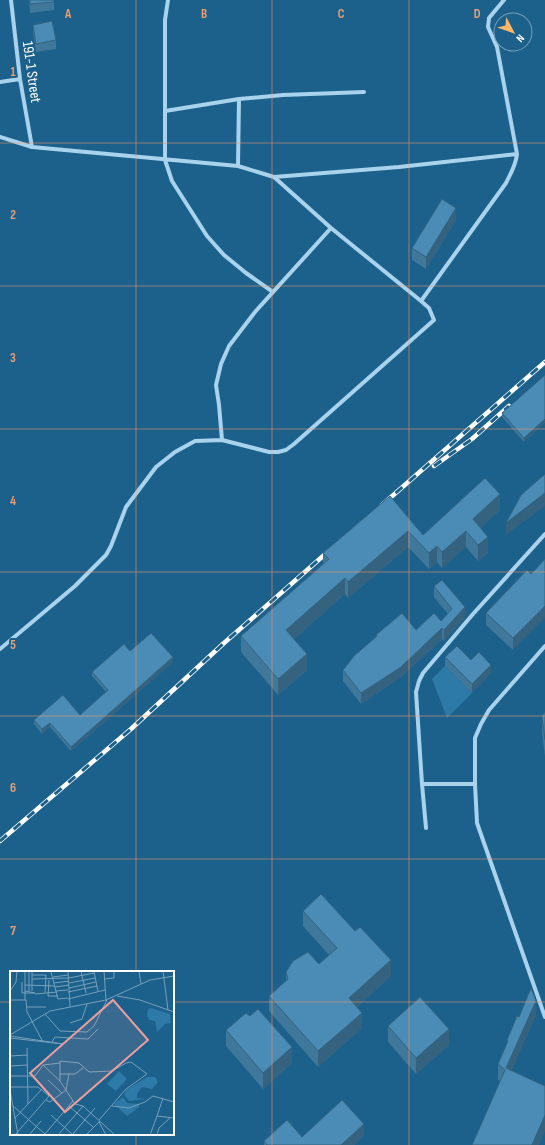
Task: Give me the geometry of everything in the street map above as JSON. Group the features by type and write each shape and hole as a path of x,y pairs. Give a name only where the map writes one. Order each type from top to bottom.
{"street":[{"name":"191-1 Street","path":"11,0 20,80 32,147"},
{"path":"168,0 165,20 165,160 172,181 206,236 224,255 273,292"},
{"path":"421,301 506,183 516,162 517,154 497,47 488,27 489,18 504,0"},
{"path":"0,82 20,80"},
{"path":"165,111 239,99 283,95 364,92"},
{"path":"238,166 239,99"},
{"path":"0,137 32,147 238,166 274,177 399,167 517,154"},
{"path":"0,649 74,586 106,555 126,507 156,467 175,452 196,441 222,440 269,452 286,450 434,320 429,308 331,228 274,177"},
{"path":"222,440 216,385 221,364 229,346 255,312 331,228"},
{"path":"426,828 416,692 423,672 545,534"},
{"path":"545,646 489,710 480,724 475,738 477,823 545,1017"},
{"path":"422,784 475,784"}],"shaded area":[{"path":"445,666 472,693 447,718 432,679"}],"building":[{"path":"30,0 54,0 54,2 30,4"},
{"path":"52,21 56,40 36,44 33,25"},
{"path":"442,199 456,208 426,257 412,248"},
{"path":"545,375 545,419 524,438 502,413"},
{"path":"545,474 545,493 506,523 521,495"},
{"path":"485,478 500,494 473,519 488,537 478,545 466,531 442,552 437,546 429,553 408,531 348,582 345,578 286,630 307,654 278,679 241,636 329,559 323,553 390,496 423,535"},
{"path":"545,559 545,606 513,638 486,613 527,570 531,574"},
{"path":"442,580 465,607 444,630 442,628 401,667 361,693 343,670 354,656 402,613 416,630 434,613 441,621 452,609 434,586"},
{"path":"151,633 173,657 71,747 50,723 42,729 34,720 63,695 80,715 108,690 92,672 124,644 130,651"},
{"path":"457,646 471,660 479,652 491,665 472,684 445,657"},
{"path":"545,712 545,740 542,716"},
{"path":"321,894 355,931 360,927 391,960 349,998 362,1013 318,1051 269,996 288,979 286,972 293,961 308,952 319,964 337,948 303,911"},
{"path":"531,988 536,1001 506,1068 545,1086 545,1115 532,1145 472,1145 505,1070 498,1064 517,1016 519,1017"},
{"path":"420,997 449,1029 416,1058 388,1026"},
{"path":"258,1009 292,1047 263,1073 226,1030 246,1013 250,1016"},
{"path":"342,1100 364,1124 341,1145 267,1145 264,1141 287,1120 302,1137"}],"railway":[{"path":"382,505 545,362"},
{"path":"434,466 472,439 509,406"},
{"path":"0,841 131,729 224,643 331,549"}]}
